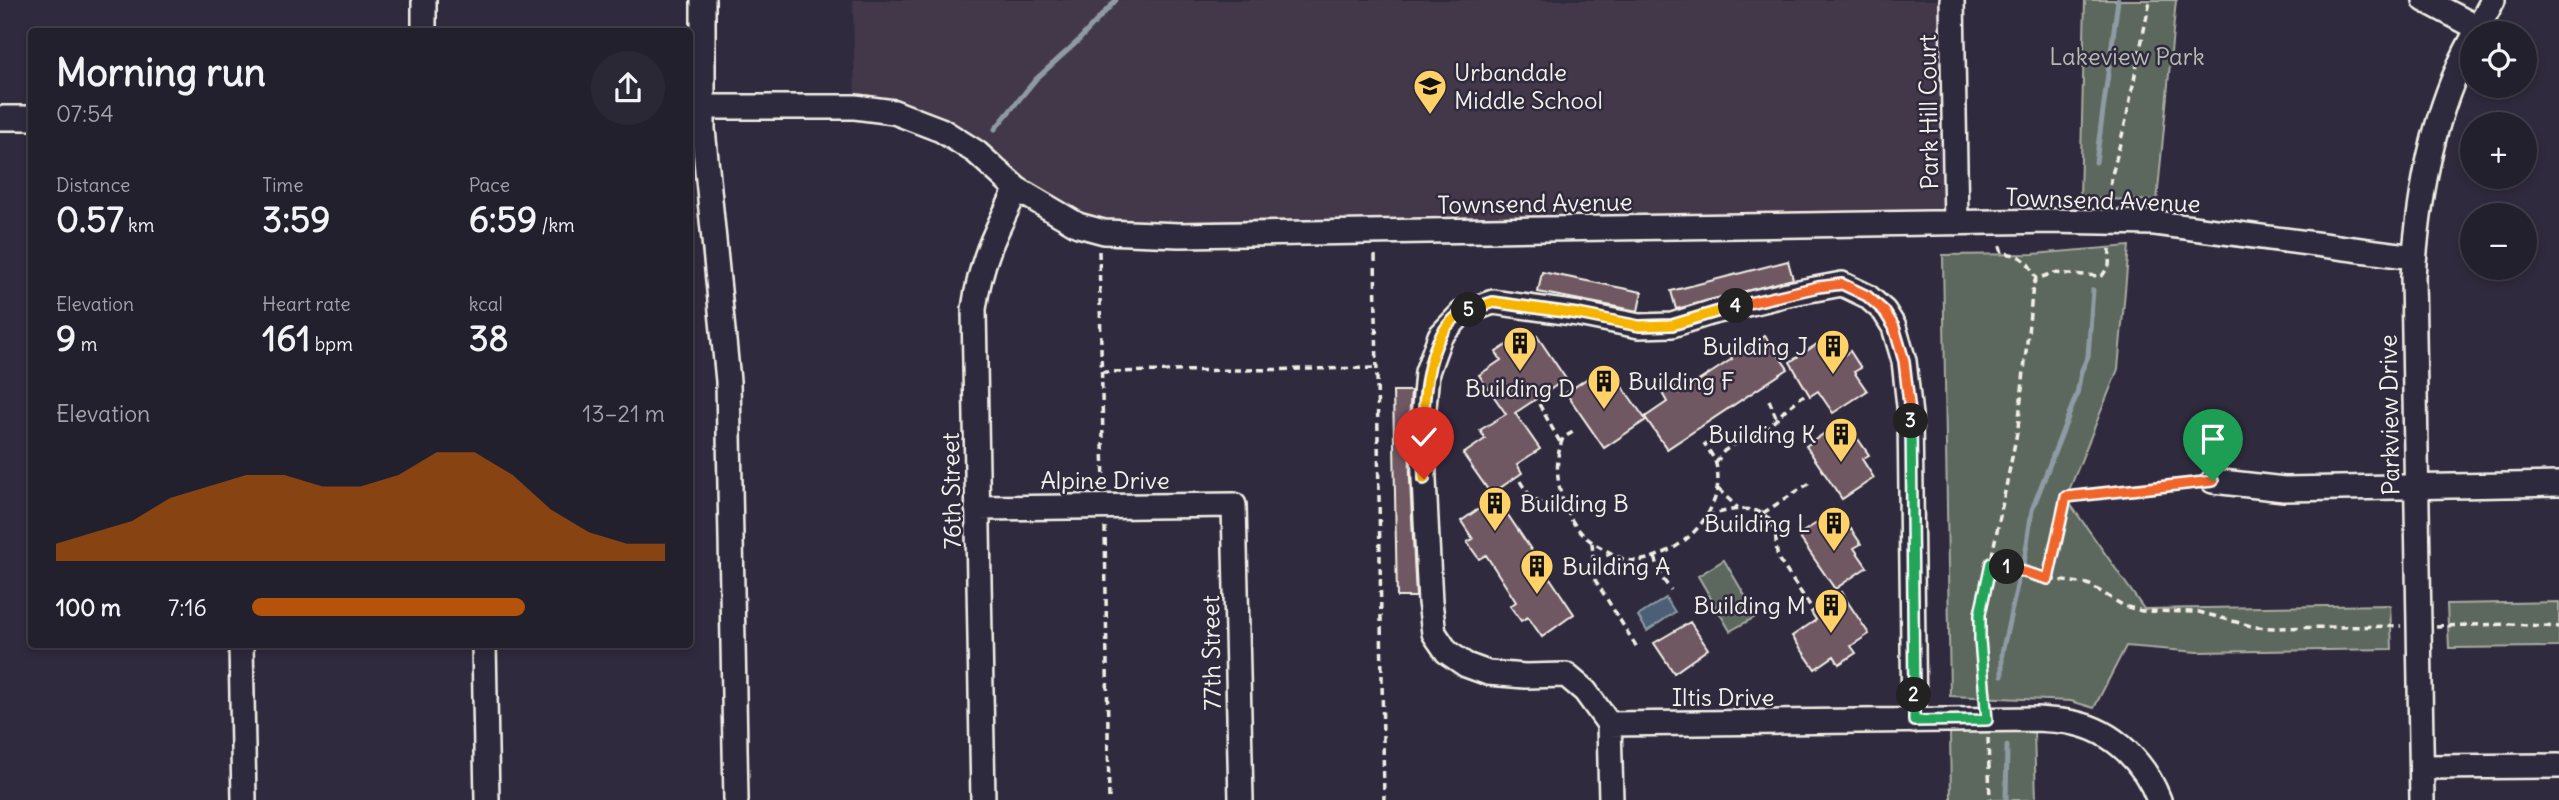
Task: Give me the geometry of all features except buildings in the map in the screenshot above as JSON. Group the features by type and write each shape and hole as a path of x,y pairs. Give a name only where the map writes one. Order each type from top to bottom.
{"street":[{"path":"424,0 424,28"},
{"path":"703,0 696,107 703,129 728,381 736,800"},
{"name":"Park Hill Court","path":"1952,0 1956,223"},
{"path":"2425,0 2460,23"},
{"name":"Parkview Drive","path":"2482,21 2493,0"},
{"name":"Parkview Drive","path":"2422,800 2414,257 2417,217 2428,160 2444,104 2460,67"},
{"name":"Townsend Avenue","path":"696,107 855,107 894,112 941,130 976,152 1017,189 1078,225 1104,232 1134,234 1956,223 2155,223 2414,257"},
{"path":"0,118 28,118"},
{"name":"76th Street","path":"983,800 974,309 979,274 990,244 1017,189"},
{"path":"1611,800 1609,724 1585,691 1566,675 1488,673 1466,665 1447,652 1434,633 1424,479 1423,420 1427,372 1440,336 1462,313 1493,302 1639,326 1672,325 1788,294 1842,284 1867,296 1884,311 1894,327 1904,361 1910,415 1914,721"},
{"path":"2213,481 2284,489 2559,484"},
{"name":"Alpine Drive","path":"977,508 1234,506"},
{"name":"77th Street","path":"1234,506 1241,800"},
{"path":"241,648 244,800"},
{"path":"484,648 487,800"},
{"name":"Iltis Drive","path":"1609,724 2036,719 2062,721 2099,732 2121,746 2139,764 2159,800"},
{"path":"2422,767 2559,766"}],"path":[{"path":"2109,197 2150,0"},
{"path":"1990,800 1980,614 2018,428 2029,316 2036,279 2028,261 2022,257 2001,253 2000,246"},
{"path":"2036,279 2054,273 2102,276 2109,266 2110,248"},
{"path":"1375,255 1384,800"},
{"path":"1102,372 1377,368"},
{"path":"1716,463 1724,451 1763,433 1804,395"},
{"path":"1769,400 1776,419"},
{"path":"1539,404 1561,444"},
{"path":"1573,432 1563,438 1561,444 1558,481 1567,512 1581,536 1628,560 1655,557 1681,544 1701,526 1717,488 1716,463 1704,443"},
{"path":"1520,481 1527,493 1538,503 1547,508 1567,512"},
{"path":"1763,513 1813,481"},
{"path":"2048,579 2066,497 2213,481"},
{"path":"1717,488 1739,509"},
{"path":"1706,516 1739,509 1763,513 1770,519 1776,533 1776,553 1779,560 1811,607"},
{"path":"1592,543 1595,560 1593,573 1599,589 1638,649"},
{"path":"1595,560 1612,554"},
{"path":"1655,557 1662,578 1671,590"},
{"path":"1991,563 2048,579 2088,584 2124,606 2142,611 2199,612 2255,627 2511,624 2559,628"}],"shaded area":[{"name":"Urbandale Middle School","path":"853,0 1952,0 1956,223 1104,232 976,152 855,107"}],"green space":[{"name":"Lakeview Park","path":"2085,0 2176,0 2157,201 2080,198"},
{"path":"2129,246 2118,369 2066,498 2144,609 2390,605 2392,649 2197,652 2126,646 2094,708 2071,701 1950,696 1943,255 2033,254"},
{"path":"1724,560 1757,616 1730,631 1698,576"},
{"path":"2559,602 2559,647 2449,648 2447,604"},
{"path":"2034,731 2036,800 1951,800 1950,732"}],"water":[{"path":"1666,598 1675,612 1647,631 1638,616"}],"waterway":[{"path":"995,129 1036,79 1077,42 1116,0"},
{"path":"2096,162 2118,0"},
{"path":"2024,563 2032,510 2077,394 2081,372 2088,356 2093,290"},
{"path":"2002,675 2002,653 2018,581"},
{"path":"2006,800 2007,746"}],"place":[{"name":"Urbandale Middle School","path":"1430,116"},
{"name":"Building D","path":"1520,373"},
{"name":"Building J","path":"1833,376"},
{"name":"Building F","path":"1604,411"},
{"name":"Building K","path":"1841,464"},
{"name":"Building B","path":"1495,533"},
{"name":"Building L","path":"1834,553"},
{"name":"Building A","path":"1537,596"},
{"name":"Building M","path":"1831,635"}],"route":[{"path":"1424,479 1423,420 1427,372 1440,336 1462,313 1493,302 1639,326 1672,325 1818,287 1842,284 1867,296 1884,311 1894,327 1904,361 1910,415 1914,721 1987,720 1980,614 1991,563 2048,579 2066,497 2213,481"}]}
